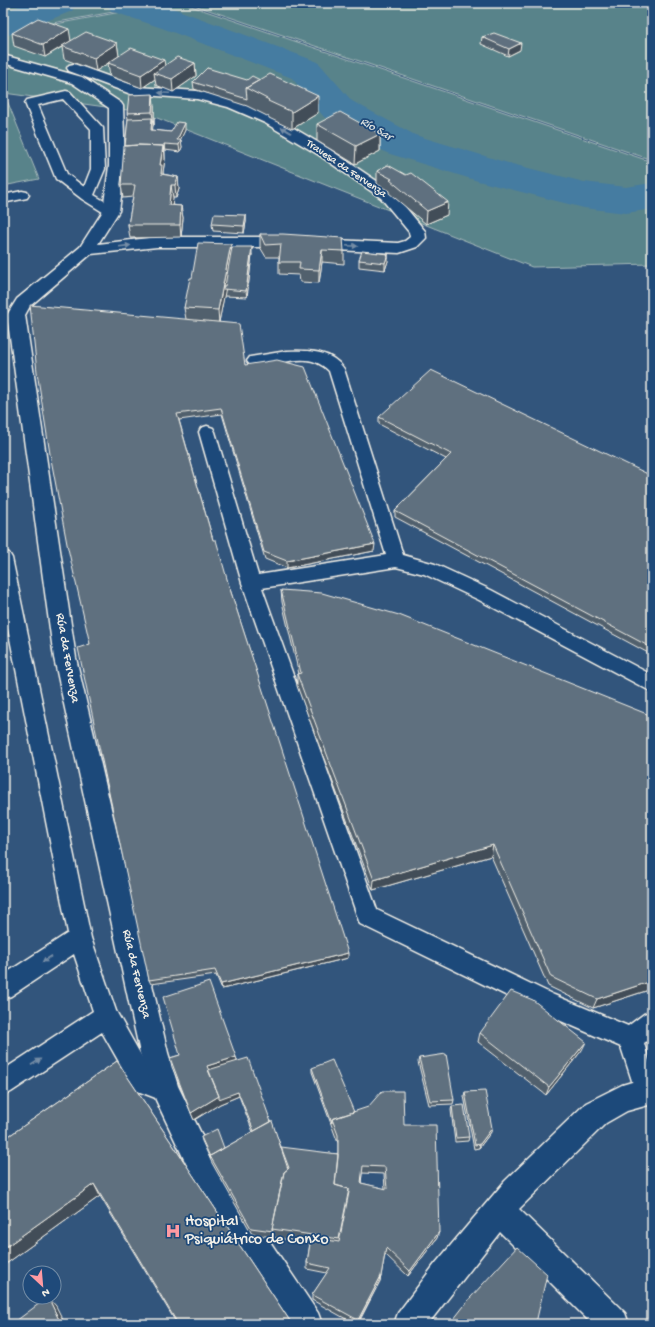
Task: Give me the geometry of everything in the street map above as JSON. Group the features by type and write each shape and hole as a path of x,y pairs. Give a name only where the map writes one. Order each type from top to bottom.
{"street":[{"name":"Rúa da Fervenza","path":"3,59 77,80 116,106 117,166 111,211 86,250 23,303 16,315 64,658 154,1054 166,1090 201,1164 307,1324"},
{"name":"Travesa da Fervenza","path":"29,66 50,63 64,65 136,91 197,95 233,104 270,120 324,152 387,196 417,232 418,238 412,244 399,248 272,242 157,242 86,250"},
{"path":"409,1324 515,1191 596,1113 622,1099 649,1091"},
{"path":"499,1211 614,1324"}],"lane":[{"path":"87,196 98,169 97,128 66,95 32,103 61,176 87,196 111,211"},
{"path":"3,199 22,195"},
{"path":"255,361 312,355 332,363 336,369 396,560"},
{"path":"207,432 250,583 368,917 546,1003 631,1039 649,1091"},
{"path":"3,558 8,607 80,938 106,1016 143,1082 166,1090"},
{"path":"250,583 396,560 429,569 485,595 652,684"},
{"path":"3,988 80,938"},
{"path":"3,1084 106,1016"},
{"path":"631,1039 652,1022"}],"green space":[{"path":"3,3 162,3 9,31 12,32 170,3 182,3 652,162 652,264 532,267 142,112 4,93 39,179 3,186"},
{"path":"188,3 652,3 652,160"}],"building":[{"path":"38,18 69,29 43,45 12,33"},
{"path":"86,32 117,43 94,58 62,46"},
{"path":"494,33 521,43 509,49 482,37"},
{"path":"131,48 164,60 141,75 108,63"},
{"path":"177,57 195,63 172,79 154,73"},
{"path":"207,68 247,80 252,76 260,80 246,88 247,99 193,82"},
{"path":"270,74 318,96 292,112 268,101 269,100 246,88"},
{"path":"153,94 152,112 127,113 129,95"},
{"path":"340,112 380,134 356,146 317,124"},
{"path":"152,118 151,130 171,132 177,122 185,123 177,140 181,140 179,145 164,144 164,152 163,146 125,146 128,119"},
{"path":"124,146 163,146 160,165 162,165 161,174 178,177 175,185 171,185 169,205 181,206 180,225 128,225 135,185 121,185"},
{"path":"388,165 406,175 411,173 448,202 427,211 390,180 392,179 377,171"},
{"path":"214,214 246,215 244,226 212,224"},
{"path":"260,234 343,238 344,251 322,250 319,270 299,269 300,262 279,262 281,244 265,245"},
{"path":"198,243 231,244 218,310 184,308 190,278 192,278"},
{"path":"232,247 252,247 246,291 223,289 223,286 225,286"},
{"path":"362,251 388,254 385,263 359,260"},
{"path":"30,305 239,324 245,365 277,360 305,367 375,544 287,561 264,552 221,408 177,414 213,540 216,540 229,586 348,953 221,984 215,970 149,980 78,648 90,644 67,544 50,454 37,372"},
{"path":"431,370 652,476 652,648 395,511 451,454 379,417"},
{"path":"281,590 322,593 399,615 652,716 652,895 650,896 652,899 652,981 597,999 551,977 493,845 374,880 297,674 301,673"},
{"path":"209,982 236,1057 207,1066 219,1096 191,1113 170,1058 180,1055 163,997"},
{"path":"511,991 533,1000 586,1042 549,1087 480,1033"},
{"path":"446,1054 454,1100 430,1101 419,1058"},
{"path":"248,1058 271,1122 254,1131 238,1092 219,1099 208,1070"},
{"path":"332,1060 354,1112 332,1119 332,1123 312,1068"},
{"name":"Hospital Psiquiátrico de Conxo","path":"117,1061 292,1324 178,1324 94,1184 3,1249 3,1140"},
{"path":"382,1091 403,1091 404,1125 436,1125 439,1232 410,1271 386,1248 381,1276 358,1320 312,1295 330,1268 307,1263 311,1237 339,1242 349,1192 349,1189 335,1185 338,1157 338,1135 332,1119 368,1107","holes":["363,1166 385,1167 387,1189 361,1183"]},
{"path":"485,1091 492,1128 480,1144 475,1145 465,1092"},
{"path":"464,1105 469,1137 456,1138 452,1106"},
{"path":"272,1121 288,1169 284,1172 272,1229 273,1231 251,1228 210,1156"},
{"path":"217,1129 224,1148 210,1156 211,1159 201,1137"},
{"path":"281,1147 338,1154 335,1185 349,1189 339,1239 272,1229 284,1172 289,1168"},
{"path":"517,1247 547,1274 536,1323 450,1324 471,1297"},
{"path":"37,1305 52,1305 61,1324 12,1324"}],"waterway":[{"name":"Río Sar","path":"3,25 59,3"},
{"name":"Río Sar","path":"124,3 175,20 305,70 338,109 401,144 493,172 584,195 626,200 652,196"}],"place":[{"name":"Hospital Psiquiátrico de Conxo","path":"173,1231"}]}
